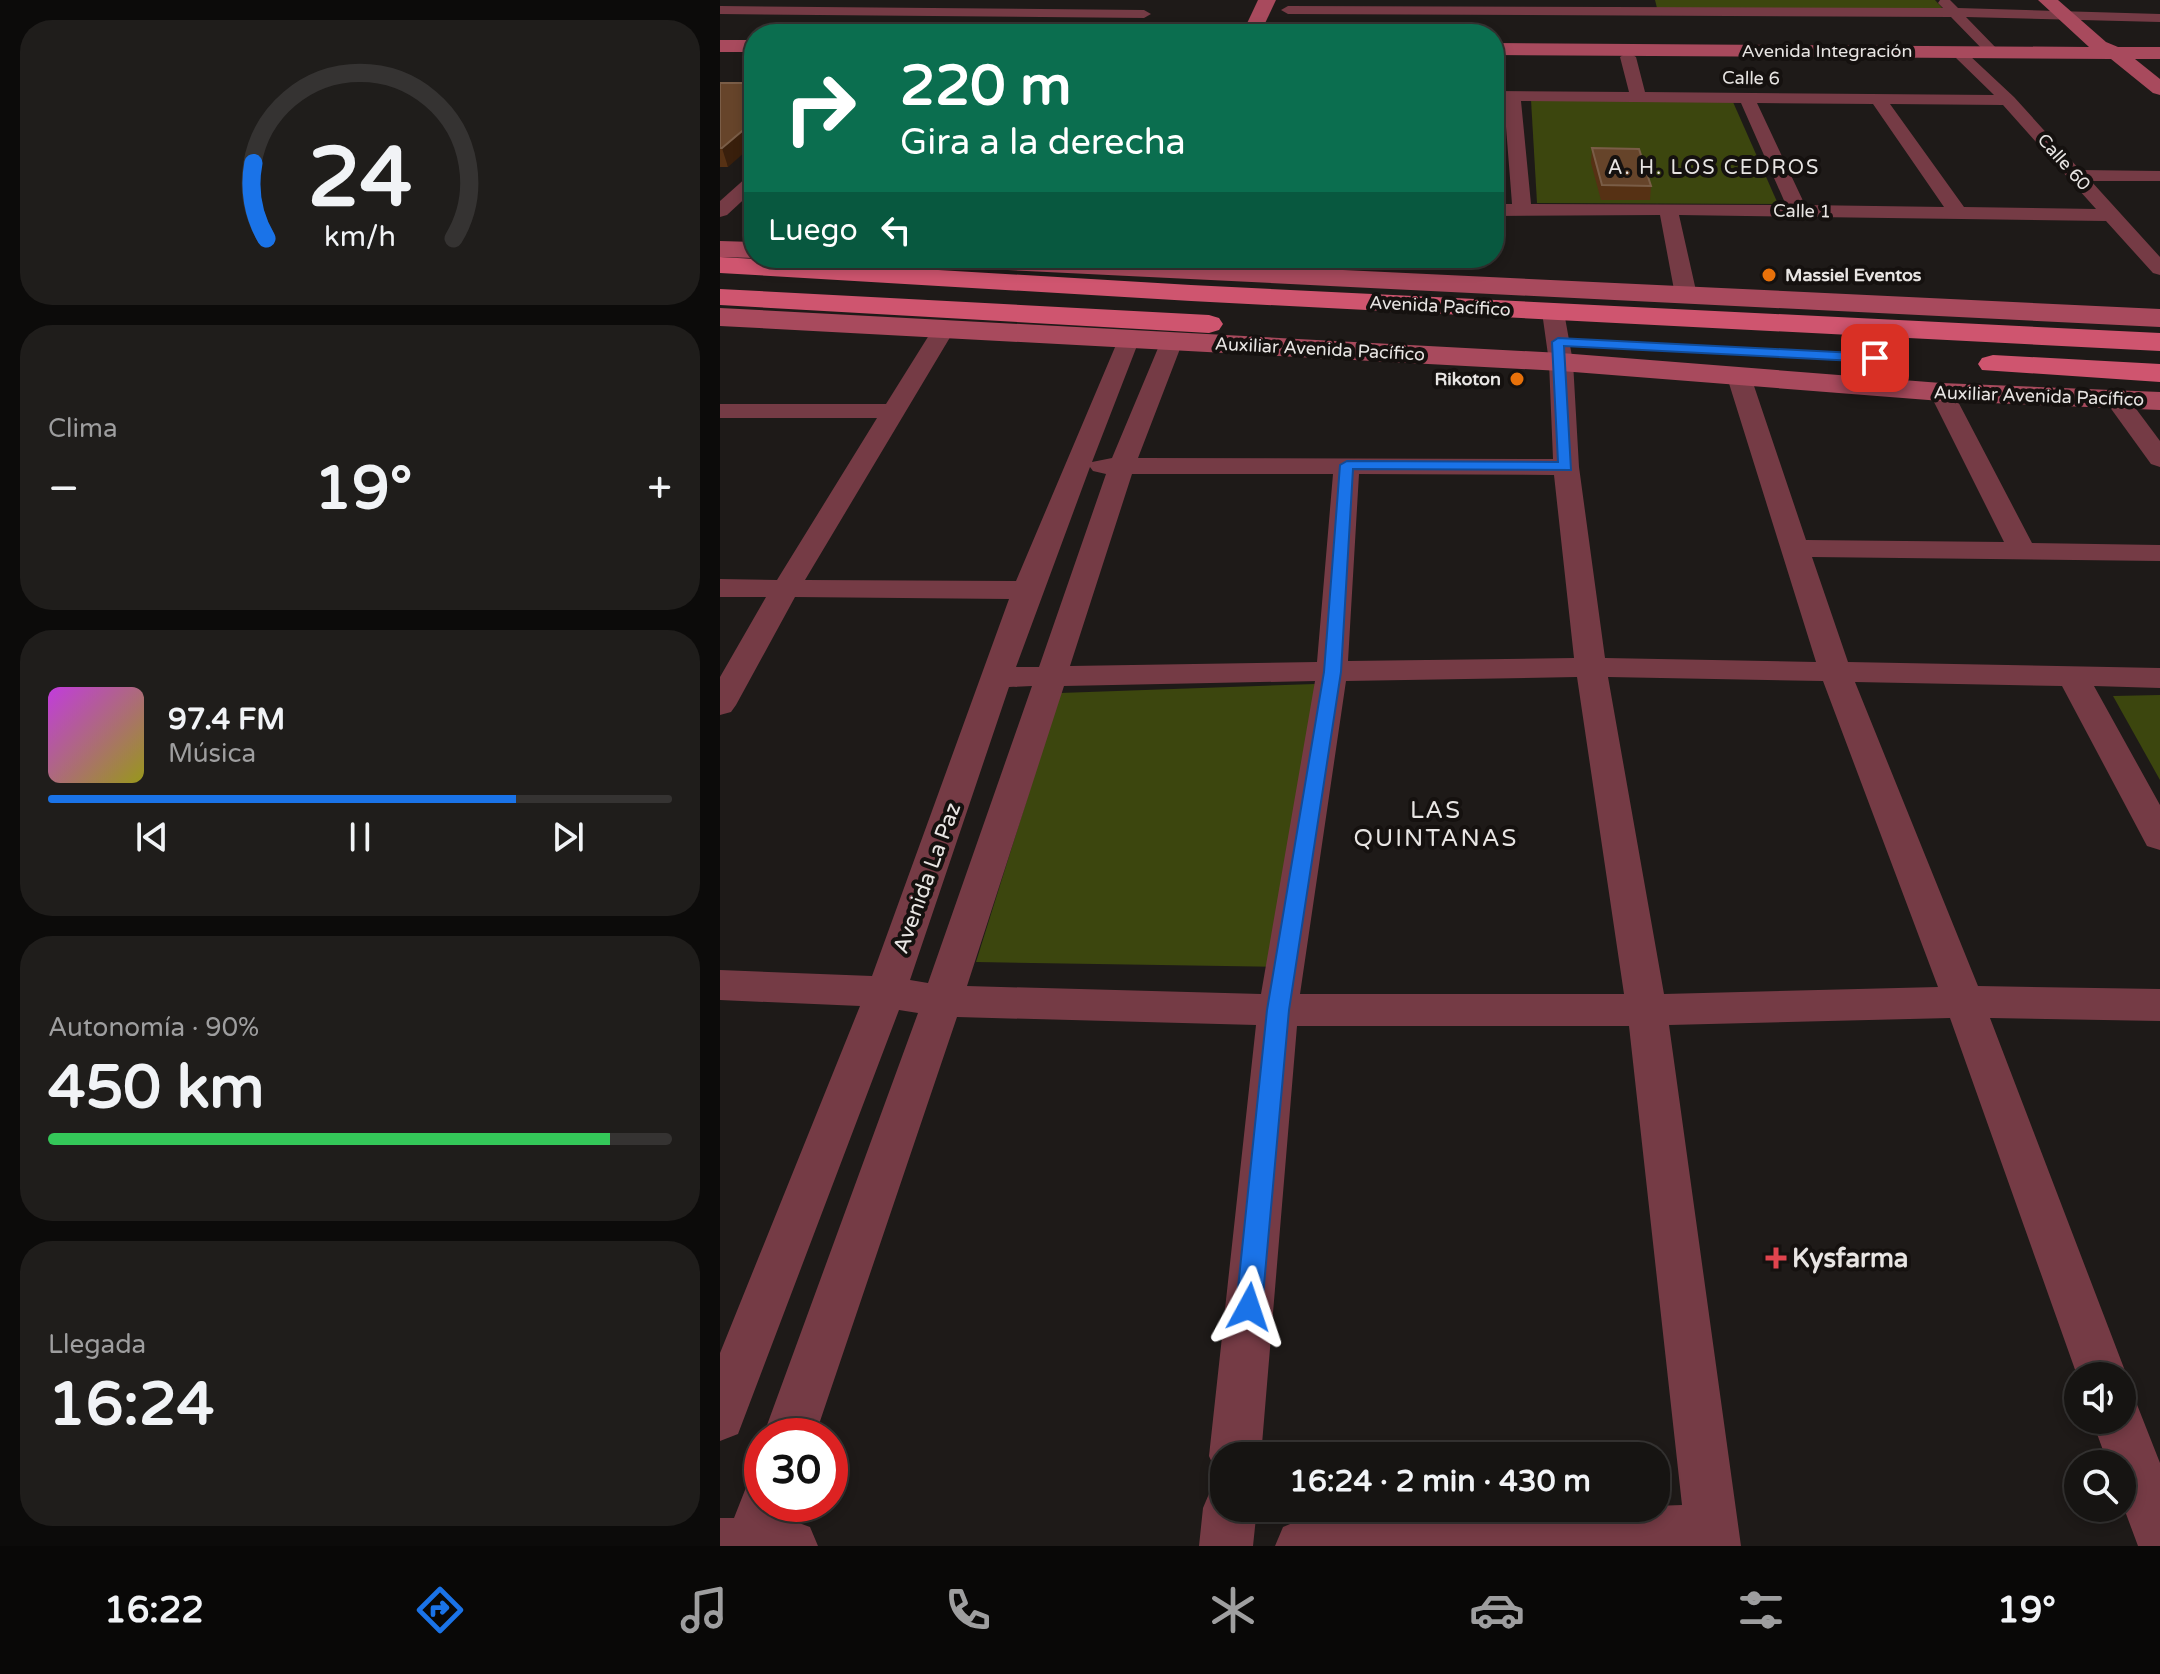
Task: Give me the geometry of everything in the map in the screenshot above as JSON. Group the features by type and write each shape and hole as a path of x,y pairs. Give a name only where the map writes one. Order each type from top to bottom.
{"main road":[{"path":"1256,24 1267,0"},
{"path":"2047,0 2106,54 2160,110"},
{"path":"1504,55 1629,36 1964,58 2106,54 2160,56"},
{"name":"Avenida Integración","path":"1504,48 1629,36 2106,54"},
{"path":"720,46 744,46"},
{"path":"720,53 744,53"},
{"path":"2106,54 2160,89"},
{"path":"720,249 744,250"},
{"name":"Avenida Pacífico","path":"720,265 744,266"},
{"name":"Avenida Pacífico","path":"864,268 1199,275 1557,339 2160,342"},
{"path":"1176,268 1199,275 2160,318"},
{"name":"Avenida Pacífico","path":"720,297 1827,355"},
{"name":"Auxiliar Avenida Pacífico","path":"720,317 1172,341 1557,339 1739,377 1941,392 2160,401"},
{"path":"1970,363 2160,373"}],"street":[{"path":"720,10 733,0"},
{"path":"916,23 940,0"},
{"path":"1138,24 1153,0"},
{"path":"1942,0 1992,51"},
{"path":"1288,11 1411,6 1525,6 1629,36"},
{"path":"1638,97 1629,36 1641,6 2160,18"},
{"path":"720,10 1144,14"},
{"name":"Calle 60","path":"1964,58 2008,100 2160,269"},
{"name":"Calle 6","path":"1504,96 2008,100"},
{"path":"1747,98 1798,210"},
{"path":"1878,99 1958,213"},
{"path":"1504,102 1522,210"},
{"path":"2076,175 2160,176"},
{"path":"731,177 744,178"},
{"path":"720,211 744,188"},
{"path":"1668,209 1686,295"},
{"name":"Calle 1","path":"1504,210 1798,210 2111,215"},
{"path":"720,705 786,588 944,329"},
{"name":"Avenida La Paz","path":"720,1416 886,992 1027,590 1129,338"},
{"path":"1302,1546 1713,1538 1647,1010 1591,667 1566,467 1557,339"},
{"path":"795,1418 942,1001 1122,466 1172,341"},
{"path":"1739,377 1835,671 1964,1002 2097,1362"},
{"path":"1941,392 2023,552"},
{"path":"2116,399 2160,459"},
{"path":"720,411 893,411"},
{"path":"1236,1442 1278,1010 1332,672 1347,465"},
{"path":"1078,466 1566,467"},
{"path":"1794,548 2160,553"},
{"path":"720,588 1027,590"},
{"path":"999,677 1591,667 2074,679 2160,678"},
{"path":"2074,679 2160,837"},
{"path":"720,985 886,992 942,1001 1278,1010 1647,1010 1964,1002 2160,1005"},
{"path":"2123,1434 2160,1534"},
{"path":"751,1546 760,1522"},
{"path":"1226,1546 1229,1522"},
{"path":"720,1545 791,1546"}],"green space":[{"path":"1655,0 1935,0 1944,10 1657,8"},
{"path":"1531,100 1733,102 1778,204 1537,203"},
{"path":"1315,684 1284,967 976,962 1060,693"},
{"path":"2160,695 2160,780 2113,696"}],"building":[{"path":"720,83 744,83 744,129 722,148 720,148"},
{"path":"1592,148 1639,149 1651,186 1602,185"}],"place":[{"name":"Massiel Eventos","path":"1769,275"},
{"name":"Rikoton","path":"1517,379"},
{"name":"Kysfarma","path":"1776,1258"}],"district":[{"name":"A. H. LOS CEDROS","path":"1714,168"},
{"name":"LAS QUINTANAS","path":"1436,824"}],"route":[{"path":"1249,1307 1278,1010 1332,672 1347,465 1566,467 1558,342 1875,358"}]}
